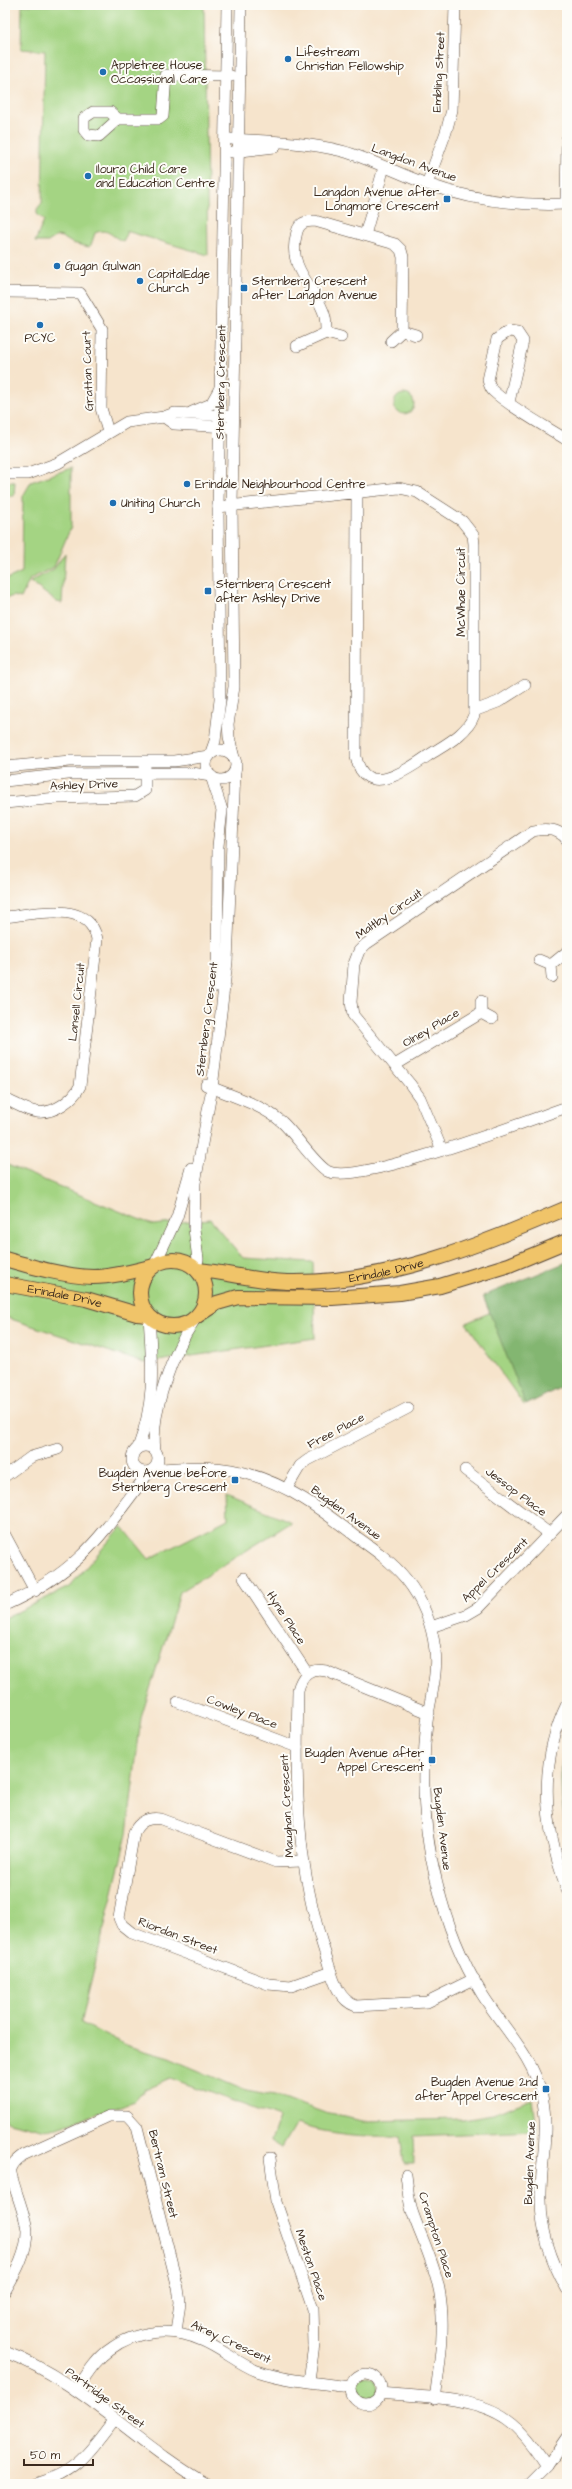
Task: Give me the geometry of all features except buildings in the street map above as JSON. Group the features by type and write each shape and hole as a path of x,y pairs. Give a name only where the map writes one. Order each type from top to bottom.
{"main road":[{"name":"Erindale Drive","path":"196,1269 261,1281 288,1282 338,1280 372,1275 464,1250 567,1208"},
{"name":"Erindale Drive","path":"196,1317 217,1303 238,1297 346,1298 400,1293 440,1286 509,1265 567,1242"},
{"name":"Erindale Drive","path":"5,1259 54,1271 93,1277 113,1275 154,1266"},
{"path":"172,1260 185,1262 196,1269 204,1280 206,1293 204,1305 196,1317 175,1326 161,1324 149,1316 142,1305 140,1286 145,1275 154,1266 172,1260"},
{"name":"Erindale Drive","path":"5,1284 86,1300 149,1316"}],"street":[{"name":"Sternberg Crescent","path":"210,756 216,734 220,700 218,507 226,5"},
{"name":"Sternberg Crescent","path":"234,758 229,738 228,724 234,687 232,506 241,5"},
{"name":"Embling Street","path":"427,184 446,132 452,110 455,5"},
{"path":"118,118 159,119 163,116 166,75 240,76"},
{"name":"Langdon Avenue","path":"224,139 301,144 340,151 427,184 491,200 512,203 566,204"},
{"path":"566,204 567,139"},
{"name":"Langdon Avenue","path":"224,153 301,144"},
{"path":"365,235 384,167"},
{"path":"326,332 325,316 296,260 295,238 298,228 306,221 315,221 395,244 401,250 403,257 402,331 391,341"},
{"name":"Grattan Court","path":"5,292 80,293 102,329 101,408 108,432"},
{"path":"402,331 416,335"},
{"path":"509,402 523,341 517,332 508,331 497,339 488,380 492,391 567,440"},
{"path":"297,346 326,332 341,337"},
{"path":"188,413 211,404 220,387"},
{"path":"5,474 38,471 58,463 127,422 164,417 175,413 234,416"},
{"path":"164,417 174,424 234,428"},
{"name":"McWhae Circuit","path":"218,507 232,506 357,492 399,488 411,489 462,520 473,535 474,711 471,723 465,730 399,776 385,780 369,780 362,772 356,757 357,492"},
{"path":"474,711 498,702 525,685"},
{"path":"223,750 234,758 234,771 224,779 211,776 207,768 210,756 223,750"},
{"name":"Ashley Drive","path":"5,767 70,761 145,762 182,760 210,756"},
{"name":"Ashley Drive","path":"5,803 57,798 135,796 145,790 145,762"},
{"name":"Sternberg Crescent","path":"196,1269 198,1259 194,1228 195,1183 230,932 234,771"},
{"name":"Ashley Drive","path":"5,781 68,774 192,773 211,776"},
{"name":"Sternberg Crescent","path":"211,776 222,810 218,846 219,1003"},
{"name":"Maltby Circuit","path":"442,1150 420,1098 395,1065 353,1015 351,1002 354,964 359,951 366,944 533,832 554,830 564,835 567,840"},
{"name":"Lansell Circuit","path":"5,917 67,912 77,914 93,926 97,938 80,1086 76,1094 70,1101 45,1112 29,1110 5,1099"},
{"path":"550,965 567,952"},
{"path":"539,960 550,965"},
{"path":"550,965 552,977"},
{"path":"481,1001 481,1013 492,1019"},
{"name":"Olney Place","path":"395,1065 481,1013"},
{"name":"Sternberg Crescent","path":"154,1266 183,1200 209,1086"},
{"path":"209,1086 274,1116 295,1135 324,1169 336,1174 349,1174 442,1150 567,1106"},
{"path":"130,1497 135,1482 132,1458 138,1448 145,1429 152,1392 153,1363 149,1316"},
{"path":"5,1605 35,1591 71,1566 92,1547 158,1461 154,1428 160,1404 180,1345 196,1317"},
{"name":"Free Place","path":"288,1488 300,1466 308,1460 408,1408"},
{"path":"138,1448 149,1446 156,1452"},
{"path":"5,1476 31,1457 58,1448"},
{"name":"Bugden Avenue","path":"156,1452 172,1463 185,1467"},
{"path":"134,1466 141,1472 151,1471"},
{"name":"Bugden Avenue","path":"151,1471 185,1467 240,1472 288,1488 311,1502 390,1562 418,1597 431,1627 435,1650 436,1673 429,1712 424,1780 425,1817 431,1858 452,1932 474,1979 528,2059 540,2090 546,2132 541,2190 542,2216 552,2258 567,2289"},
{"name":"Jessop Place","path":"466,1470 550,1534"},
{"name":"Appel Crescent","path":"431,1627 466,1616 478,1608 567,1515"},
{"path":"5,1535 35,1591"},
{"name":"Hyne Place","path":"244,1578 307,1673"},
{"path":"307,1673 318,1669 326,1671 429,1712"},
{"name":"Maughan Crescent","path":"307,1673 300,1680 298,1690 296,1793 302,1861 313,1917 331,1972 341,1996 348,2003 356,2006 427,2002 474,1979"},
{"name":"Cowley Place","path":"178,1702 297,1747"},
{"path":"567,1704 556,1727 550,1751 547,1790 551,1837 567,1889"},
{"name":"Riordan Street","path":"302,1861 276,1862 161,1819 148,1819 138,1825 134,1832 119,1918 122,1925 132,1933 268,1984 291,1986 331,1972"},
{"name":"Bertram Street","path":"5,2291 22,2257 26,2240 25,2213 10,2176 14,2162 23,2155 109,2116 127,2116 137,2127 178,2288 180,2302 176,2332"},
{"name":"Meston Place","path":"270,2158 276,2202 312,2310 314,2345 309,2381"},
{"name":"Crampton Place","path":"406,2175 412,2213 432,2262 440,2295 443,2342 435,2399"},
{"name":"Airey Crescent","path":"76,2390 96,2362 108,2350 123,2341 149,2333 176,2332 202,2340 236,2361 256,2370 309,2381 350,2387"},
{"name":"Partridge Street","path":"5,2352 41,2368 76,2390 182,2470 207,2484"},
{"path":"368,2374 379,2380 381,2393 373,2403 360,2404 354,2400 350,2387 356,2377 368,2374"},
{"path":"381,2393 478,2405 508,2419 538,2451 547,2466"},
{"path":"36,2484 58,2477 72,2469 84,2459 114,2420"},
{"path":"529,2484 547,2466 567,2438"}],"green space":[{"path":"22,5 204,5 208,255 126,231 127,234 123,241 104,231 95,233 89,247 72,243 62,237 57,236 48,242 35,242 44,220 37,214 37,209 42,203 45,51 21,49"},
{"path":"400,394 408,394 414,400 414,408 408,414 400,414 394,408 394,400"},
{"path":"71,468 71,527 54,567 30,579 21,598 13,596 5,599 5,580 22,572 23,496 31,482"},
{"path":"5,482 15,482 14,496 5,496"},
{"path":"65,553 62,603 57,602 30,582 54,569"},
{"path":"5,1164 153,1225 210,1219 243,1258 313,1262 315,1338 144,1363 5,1317"},
{"path":"567,1262 567,1384 526,1405 483,1296"},
{"path":"567,1279 567,1383 524,1405 466,1323"},
{"path":"227,1495 292,1522 180,1592 141,1718 127,1834 81,2023 128,2046 169,2058 246,2091 284,2098 325,2113 363,2121 463,2119 493,2114 532,2099 536,2131 413,2136 414,2163 404,2163 400,2136 373,2136 335,2133 296,2124 282,2148 271,2141 279,2118 170,2078 145,2089 135,2101 46,2131 5,2121 5,1618 69,1587 122,1526 149,1559 228,1519"},
{"path":"567,1740 567,1841 562,1803 561,1778"},
{"path":"367,2377 372,2378 378,2384 378,2394 372,2400 367,2401 362,2400 356,2394 355,2389 356,2384 362,2378"}],"place":[{"name":"Lifestream Christian Fellowship","path":"288,59"},
{"name":"Appletree House Occassional Care","path":"103,72"},
{"name":"Iloura Child Care and Education Centre","path":"88,176"},
{"name":"Langdon Avenue after Longmore Crescent","path":"447,199"},
{"name":"Gugan Gulwan","path":"57,266"},
{"name":"CapitalEdge Church","path":"140,281"},
{"name":"Sternberg Crescent after Langdon Avenue","path":"244,288"},
{"name":"PCYC","path":"40,325"},
{"name":"Erindale Neighbourhood Centre","path":"187,484"},
{"name":"Uniting Church","path":"113,503"},
{"name":"Sternberg Crescent after Ashley Drive","path":"208,591"},
{"name":"Bugden Avenue before Sternberg Crescent","path":"235,1480"},
{"name":"Bugden Avenue after Appel Crescent","path":"432,1760"},
{"name":"Bugden Avenue 2nd after Appel Crescent","path":"546,2089"}]}
